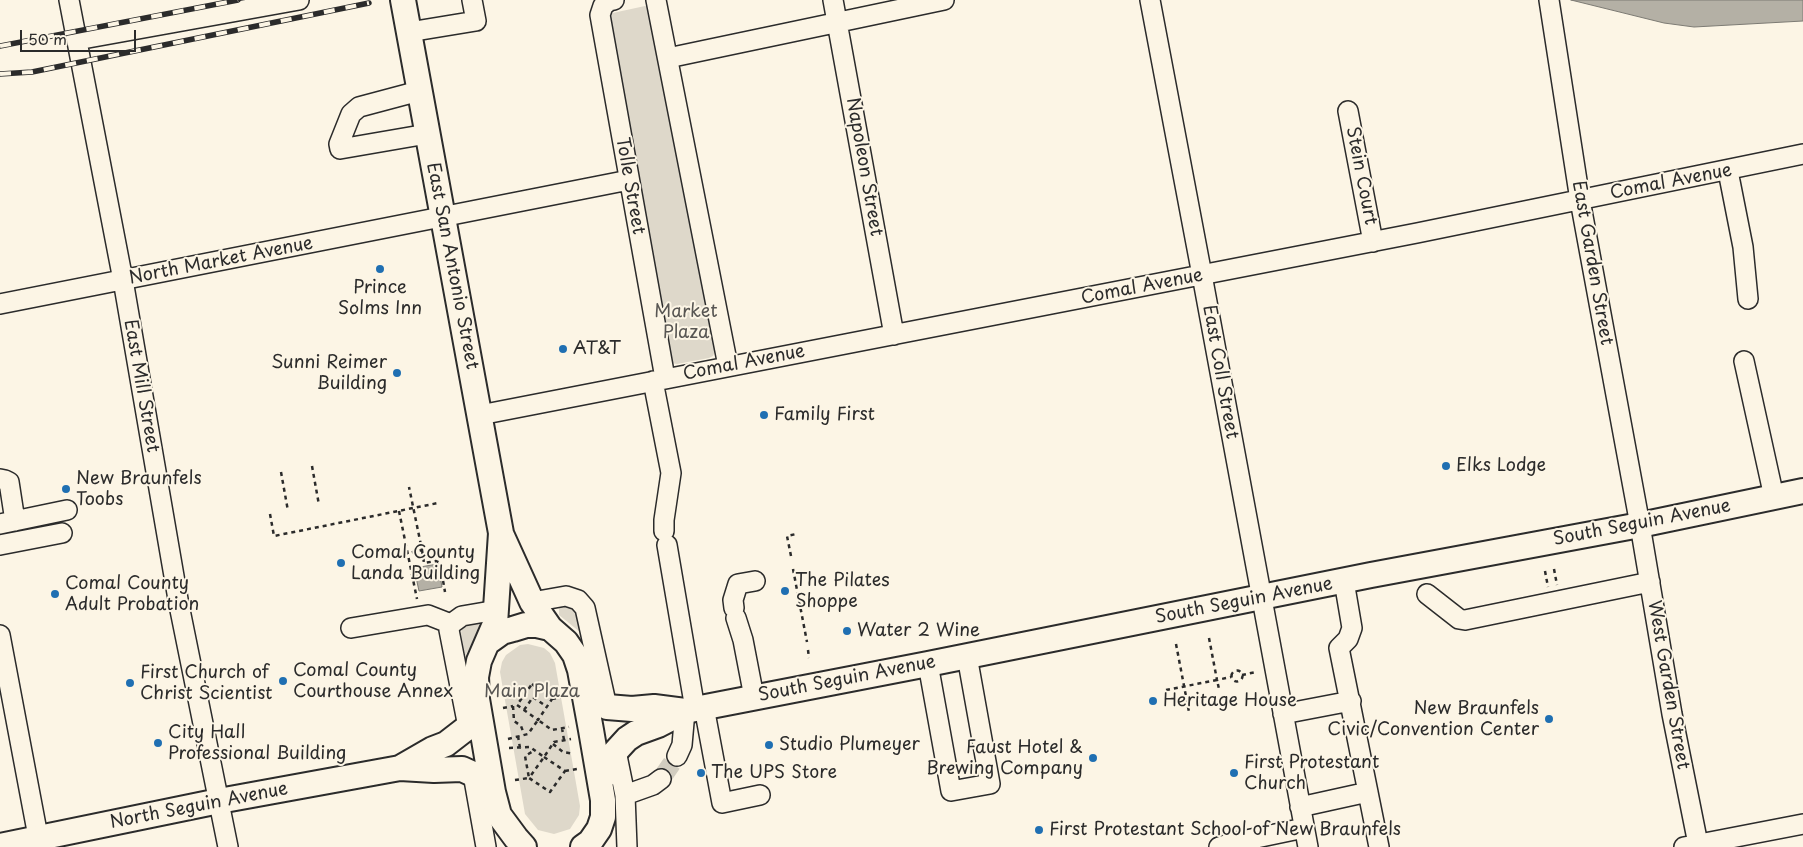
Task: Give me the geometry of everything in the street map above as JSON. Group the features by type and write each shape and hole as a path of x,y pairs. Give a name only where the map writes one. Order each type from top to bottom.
{"main road":[{"name":"East San Antonio Street","path":"403,0 500,532 497,610 495,624 488,642"},
{"name":"South Seguin Avenue","path":"601,780 616,751 636,733 695,709 1260,597 1640,525 1803,491"},
{"name":"East San Antonio Street","path":"500,532 532,602 550,628"},
{"path":"524,847 499,815 493,792 477,699 476,678 479,661 488,642 502,632 526,625 550,628 566,642 575,655 591,693 597,701 607,707"},
{"path":"580,670 601,780 603,817 599,829 588,845"},
{"path":"468,728 473,718 477,699"},
{"name":"South Seguin Avenue","path":"607,707 695,709"},
{"name":"North Seguin Avenue","path":"400,768 446,744 468,728"},
{"name":"North Seguin Avenue","path":"0,846 39,843 219,801 400,768 462,769 473,774"},
{"path":"473,774 493,792"}],"street":[{"name":"East Mill Street","path":"69,0 123,280 179,605 228,847"},
{"path":"77,40 299,0"},
{"path":"409,32 476,21 472,0"},
{"name":"Tolle Street","path":"614,0 609,1 603,6 600,15 629,180 659,380 671,473 664,520 665,538 695,709"},
{"path":"656,0 728,366"},
{"name":"Napoleon Street","path":"833,0 894,335"},
{"path":"668,58 944,0"},
{"name":"East Coll Street","path":"1150,0 1308,847"},
{"name":"East Garden Street","path":"1550,7 1580,200 1640,525"},
{"path":"420,91 359,107 351,114 338,144 340,149 428,134"},
{"name":"Stein Court","path":"1348,111 1373,242"},
{"name":"Comal Avenue","path":"480,415 1373,242 1803,154"},
{"path":"1728,170 1743,246 1748,299"},
{"name":"North Market Avenue","path":"0,304 629,180"},
{"path":"1744,361 1774,497"},
{"path":"0,479 8,482 7,522 67,510"},
{"name":"West Garden Street","path":"1640,525 1672,714 1691,845"},
{"path":"0,545 62,533"},
{"path":"754,697 733,600 738,584 755,581"},
{"path":"1344,581 1352,628 1348,639 1339,648 1379,847"},
{"path":"1427,594 1459,619 1465,620 1650,582"},
{"path":"532,602 566,596 578,600 585,608 588,613 607,707"},
{"path":"468,728 449,630 451,624 456,619 468,614 497,610"},
{"path":"351,628 428,615 451,624"},
{"path":"0,635 39,843"},
{"path":"928,664 951,791 990,784 967,656"},
{"path":"1282,714 1351,702"},
{"path":"677,756 695,709"},
{"path":"695,709 722,803 760,795"},
{"path":"616,751 625,795 628,847"},
{"path":"473,774 486,847"},
{"path":"625,795 654,785 661,779"},
{"path":"1300,807 1368,792"},
{"path":"1691,845 1755,840 1803,824"},
{"path":"1218,847 1232,842 1304,828"}],"path":[{"path":"312,466 319,504"},
{"path":"281,472 288,511"},
{"path":"409,487 424,563 436,561 440,563 445,592"},
{"path":"270,514 274,536 438,503"},
{"path":"399,511 406,554 417,599"},
{"path":"791,556 787,536 796,534"},
{"path":"406,554 422,550"},
{"path":"793,569 807,642"},
{"path":"1209,638 1219,689"},
{"path":"1176,644 1189,712"},
{"path":"808,650 809,658"},
{"path":"1239,671 1242,675 1238,682 1234,681 1232,672 1239,671"},
{"path":"1242,675 1256,672"},
{"path":"1166,690 1232,677"},
{"path":"524,734 521,726 514,721 515,705 532,684 552,699 564,697"},
{"path":"524,710 533,698 547,707"},
{"path":"508,739 528,734 552,699"},
{"path":"503,708 515,705 552,730 569,727"},
{"path":"562,728 564,740"},
{"path":"518,736 520,748"},
{"path":"516,780 530,778 554,742 571,739"},
{"path":"553,744 563,752 574,754"},
{"path":"509,748 530,747 565,771 577,769"},
{"path":"535,750 525,756 530,778 550,792 565,771"}],"green space":[{"name":"Market Plaza","path":"645,6 652,10 715,351 713,356 709,358 677,364 671,363 608,14"},
{"path":"570,605 576,611 580,632 559,615 560,607"},
{"path":"476,623 481,628 465,656 462,629 465,625"},
{"name":"Main Plaza","path":"528,644 544,648 550,653 555,663 580,806 579,815 570,829 554,834 538,830 525,814 500,672 506,655 520,645"}],"shaded area":[{"path":"1571,0 1803,0 1803,21 1694,27 1664,23"},
{"path":"438,564 442,587 419,591 414,568"}],"tunnel":[{"path":"661,779 677,756"}],"railway":[{"path":"0,46 238,0"},
{"path":"0,74 32,72 369,3"}],"place":[{"name":"Prince Solms Inn","path":"380,269"},
{"name":"AT&T","path":"563,349"},
{"name":"Sunni Reimer Building","path":"397,373"},
{"name":"Family First","path":"764,415"},
{"name":"Elks Lodge","path":"1446,466"},
{"name":"New Braunfels Toobs","path":"66,489"},
{"name":"Comal County Landa Building","path":"341,563"},
{"name":"The Pilates Shoppe","path":"785,591"},
{"name":"Comal County Adult Probation","path":"55,594"},
{"name":"Water 2 Wine","path":"847,631"},
{"name":"Comal County Courthouse Annex","path":"283,681"},
{"name":"First Church of Christ Scientist","path":"130,683"},
{"name":"Heritage House","path":"1153,701"},
{"name":"New Braunfels Civic/Convention Center","path":"1549,719"},
{"name":"City Hall Professional Building","path":"158,743"},
{"name":"Studio Plumeyer","path":"769,745"},
{"name":"Faust Hotel & Brewing Company","path":"1093,758"},
{"name":"The UPS Store","path":"701,773"},
{"name":"First Protestant Church","path":"1234,773"},
{"name":"First Protestant School of New Braunfels","path":"1039,830"}]}
